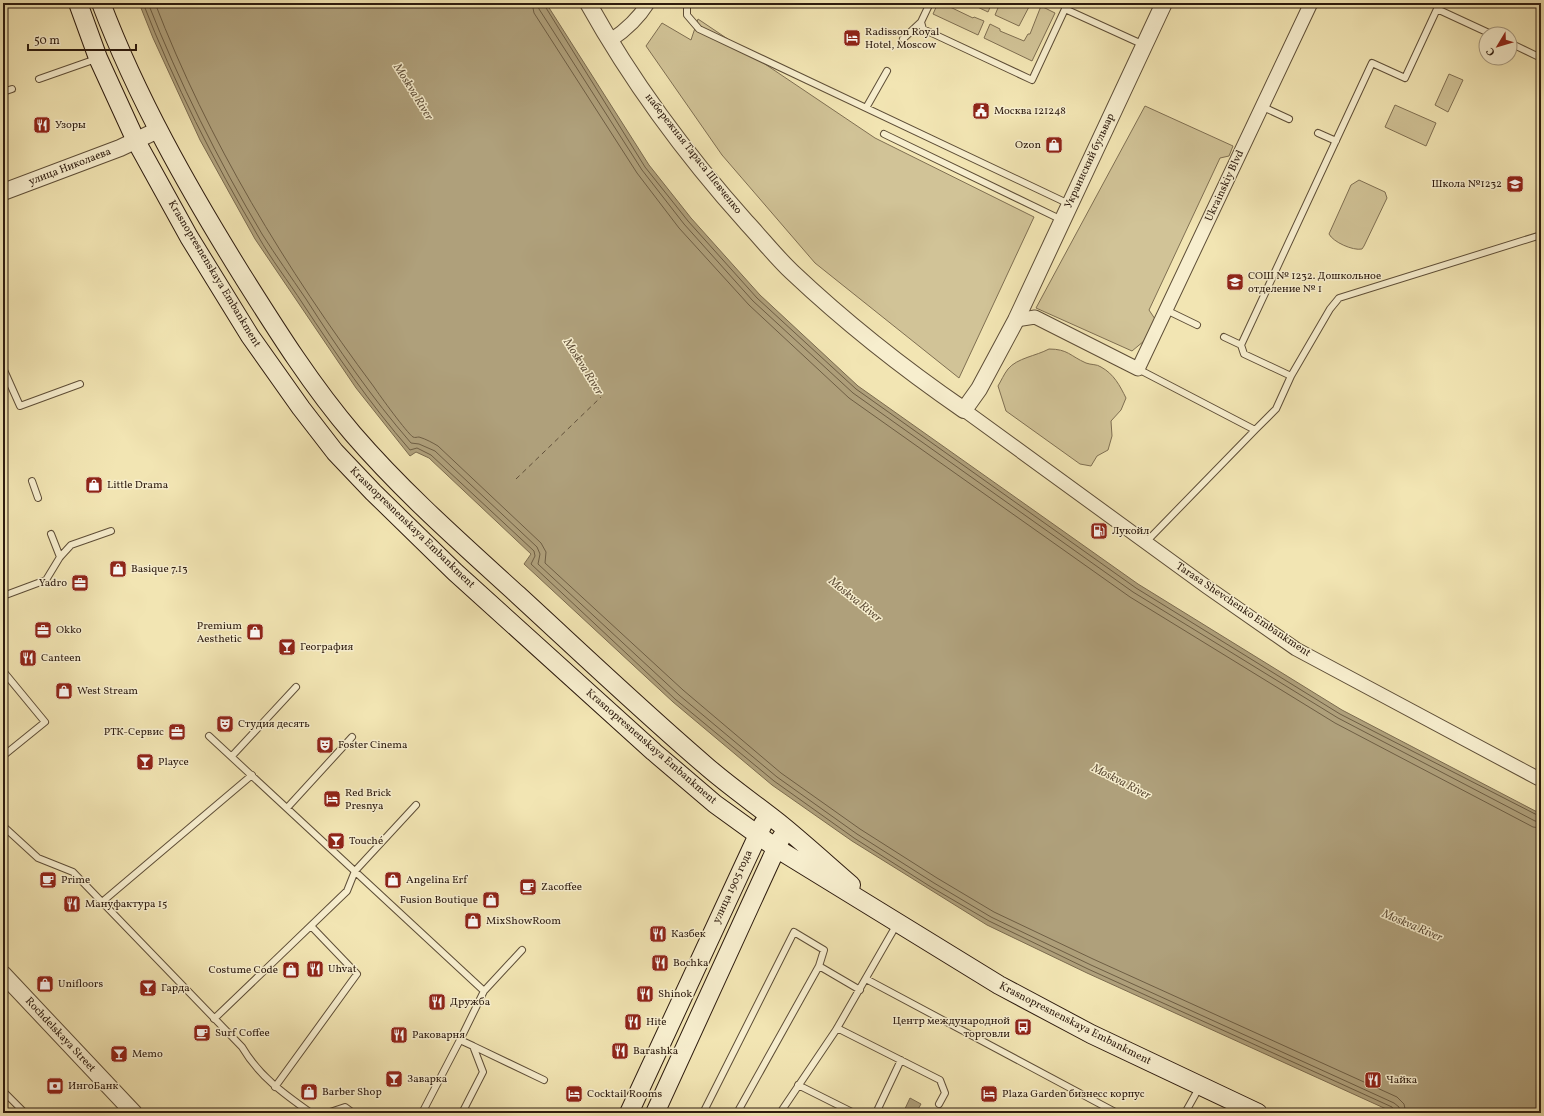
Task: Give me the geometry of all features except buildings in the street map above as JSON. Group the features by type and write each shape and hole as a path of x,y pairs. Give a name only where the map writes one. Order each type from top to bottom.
{"main road":[{"name":"Krasnopresnenskaya Embankment","path":"78,3 98,58 136,141 189,237 250,336 301,408 335,452 384,502 495,608 654,752 715,804 776,848 897,924 1000,985 1091,1034 1258,1113"},
{"name":"Krasnopresnenskaya Embankment","path":"101,3 130,72 158,130 211,225 270,321 320,392 353,433 391,474 478,558 667,732 731,786 786,829 897,924"},
{"name":"улица 1905 года","path":"628,1113 768,815"},
{"name":"улица 1905 года","path":"654,1113 786,829"}],"street":[{"name":"набережная Тараса Шевченко","path":"588,3 610,40 663,119 720,192 791,271 877,348 921,381 964,410"},
{"path":"610,40 628,28 641,14 648,3"},
{"name":"Украинский бульвар","path":"964,410 979,389 1016,320 1164,3"},
{"name":"Ukrainskiy Blvd","path":"1138,369 1312,3"},
{"name":"улица Николаева","path":"3,192 136,141 158,130"},
{"path":"1016,320 1035,318 1138,369"},
{"name":"Tarasa Shevchenko Embankment","path":"964,410 1207,588 1296,649 1541,780"},
{"name":"Rochdelskaya Street","path":"6,981 134,1113"}],"lane":[{"path":"687,3 687,15 699,29 1069,204"},
{"path":"903,39 921,22 930,3"},
{"path":"921,22 923,29 1032,80 1066,6 1144,45"},
{"path":"1291,376 1244,354 1241,345 1372,63 1405,78 1437,9 1478,28"},
{"path":"1518,47 1541,58"},
{"path":"39,79 98,58"},
{"path":"866,108 887,71"},
{"path":"3,92 12,89"},
{"path":"1263,107 1289,119"},
{"path":"1318,132 1336,141"},
{"path":"884,134 1062,220"},
{"path":"1146,542 1276,409 1291,376 1330,309 1339,298 1541,235"},
{"path":"1166,310 1197,325"},
{"path":"1224,337 1241,345"},
{"path":"3,368 20,406 80,384"},
{"path":"1138,369 1255,430"},
{"path":"32,481 38,498"},
{"path":"3,596 46,580 60,557 71,545 111,531"},
{"path":"51,534 60,557"},
{"path":"3,671 45,722 3,756"},
{"path":"232,756 296,687"},
{"path":"209,736 484,991"},
{"path":"287,808 352,737"},
{"path":"102,902 252,775"},
{"path":"214,1019 347,891 355,871 416,805"},
{"path":"3,826 38,858 74,872 242,1047 250,1060 275,1087 311,1113"},
{"path":"780,1113 837,1028 897,924"},
{"path":"275,1087 357,974 311,926"},
{"path":"704,1113 794,932 824,950 819,966 736,1113"},
{"path":"422,1113 484,991 522,950"},
{"path":"819,966 860,990"},
{"path":"866,979 1117,1113"},
{"path":"837,1028 940,1080 945,1093 939,1104"},
{"path":"460,1040 544,1080"},
{"path":"462,1113 483,1072 473,1046"},
{"path":"876,1113 901,1060"},
{"path":"798,1085 854,1113"},
{"path":"1185,1113 1200,1086"},
{"path":"3,1091 25,1113"},
{"path":"328,1113 345,1107 353,1113"}],"shaded area":[{"path":"938,3 948,4 948,6 973,18 974,17 984,21 978,35 933,14"},
{"path":"969,3 992,3 988,12"},
{"path":"1000,3 1031,3 1019,26 995,15"},
{"path":"1041,6 1055,13 1032,61 984,38 990,24 1000,29 1000,31 1024,41 1028,34 1030,34"},
{"path":"698,19 875,138 1034,217 959,378 815,263 722,155 646,46 662,23 691,40"},
{"path":"1449,74 1463,80 1448,112 1435,105"},
{"path":"1395,105 1436,123 1426,146 1385,127"},
{"path":"1145,106 1233,146 1229,156 1220,158 1149,310 1155,319 1144,341 1132,351 1036,308"},
{"path":"1359,180 1385,192 1387,198 1364,246 1362,249 1354,249 1339,243 1329,234 1351,185"},
{"path":"1049,349 1061,350 1086,363 1098,365 1106,370 1116,381 1126,398 1121,410 1111,421 1112,436 1108,450 1097,456 1091,466 1080,464 1006,411 998,386 1007,371 1016,362"}],"water":[{"name":"Moskva River","path":"139,3 546,3 649,165 691,218 760,295 858,386 1138,584 1342,710 1541,814 1541,1113 1395,1113 1087,973 987,925 852,841 772,785 673,702 524,564 531,554 429,458 416,452 410,456 356,388 255,239 200,140 153,38"},
{"path":"910,1098 921,1104 916,1113 903,1113"}],"ferry route":[{"path":"516,479 601,397"}],"place":[{"name":"Radisson Royal Hotel, Moscow","path":"852,38"},
{"name":"Москва 121248","path":"981,111"},
{"name":"Узоры","path":"42,125"},
{"name":"Ozon","path":"1054,145"},
{"name":"Школа №1232","path":"1515,184"},
{"name":"СОШ № 1232. Дошкольное отделение № 1","path":"1235,282"},
{"name":"Little Drama","path":"94,485"},
{"name":"Лукойл","path":"1099,531"},
{"name":"Basique 7.13","path":"118,569"},
{"name":"Yadro","path":"80,583"},
{"name":"Okko","path":"43,630"},
{"name":"Premium Aesthetic","path":"255,632"},
{"name":"География","path":"287,647"},
{"name":"Canteen","path":"28,658"},
{"name":"West Stream","path":"64,691"},
{"name":"Студия десять","path":"225,724"},
{"name":"РТК-Сервис","path":"177,732"},
{"name":"Foster Cinema","path":"325,745"},
{"name":"Playce","path":"145,762"},
{"name":"Red Brick Presnya","path":"332,799"},
{"name":"Touché","path":"336,841"},
{"name":"Prime","path":"48,880"},
{"name":"Angelina Erf","path":"393,880"},
{"name":"Zacoffee","path":"528,887"},
{"name":"Fusion Boutique","path":"491,900"},
{"name":"Мануфактура 15","path":"72,904"},
{"name":"MixShowRoom","path":"473,921"},
{"name":"Казбек","path":"658,934"},
{"name":"Bochka","path":"660,963"},
{"name":"Uhvat","path":"315,969"},
{"name":"Costume Code","path":"291,970"},
{"name":"Unifloors","path":"45,984"},
{"name":"Гарда","path":"148,988"},
{"name":"Shinok","path":"645,994"},
{"name":"Дружба","path":"437,1002"},
{"name":"Hite","path":"633,1022"},
{"name":"Центр международной торговли","path":"1023,1027"},
{"name":"Surf Coffee","path":"202,1033"},
{"name":"Раковарня","path":"399,1035"},
{"name":"Barashka","path":"620,1051"},
{"name":"Memo","path":"119,1054"},
{"name":"Заварка","path":"394,1079"},
{"name":"Чайка","path":"1373,1080"},
{"name":"ИнгоБанк","path":"55,1086"},
{"name":"Barber Shop","path":"309,1092"},
{"name":"Cocktail Rooms","path":"574,1094"},
{"name":"Plaza Garden бизнесс корпус","path":"989,1094"}]}
